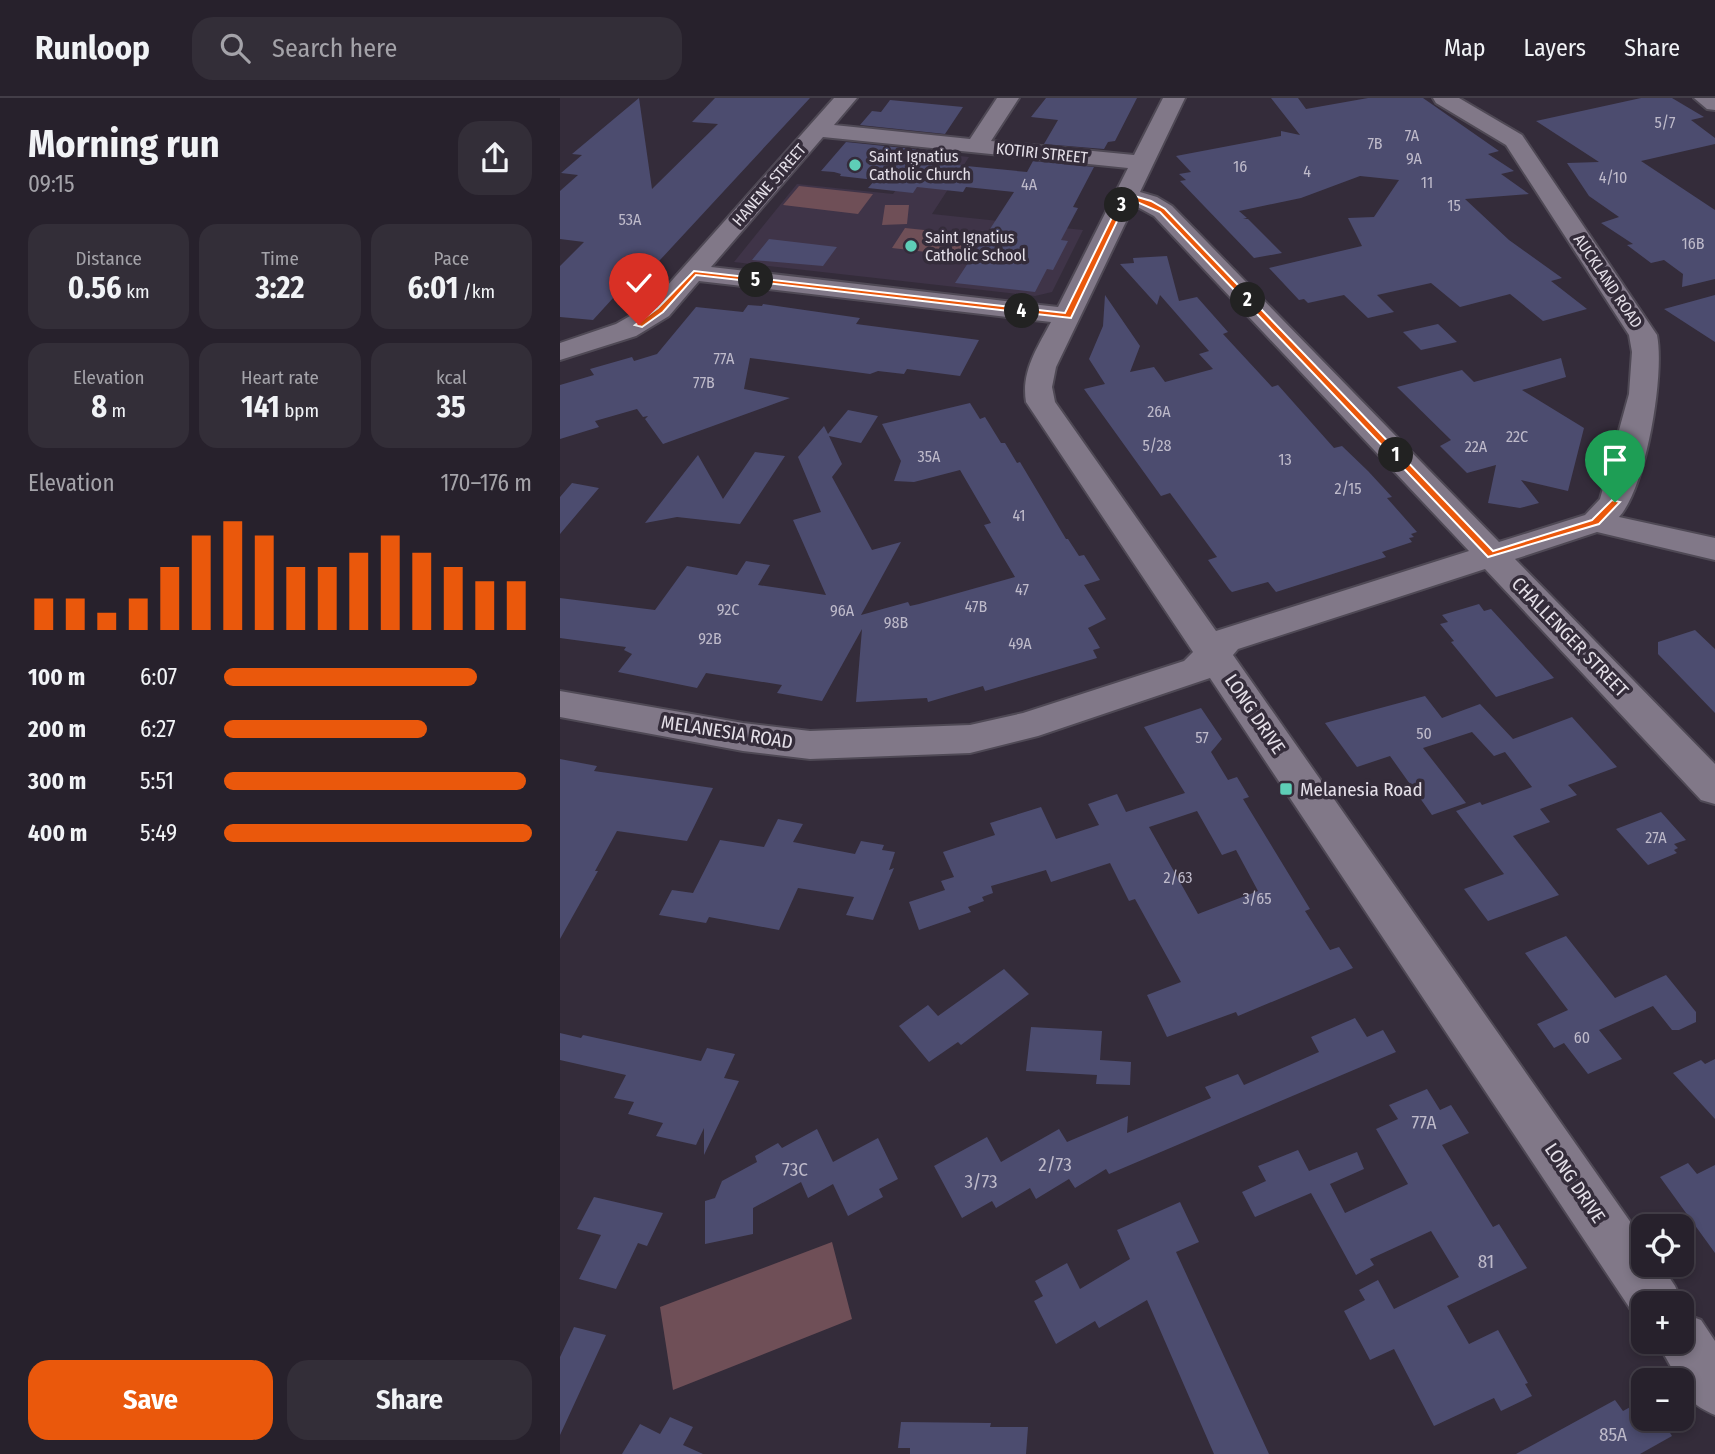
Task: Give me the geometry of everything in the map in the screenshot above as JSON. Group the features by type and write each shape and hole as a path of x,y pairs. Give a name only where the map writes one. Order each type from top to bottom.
{"street":[{"name":"HANENE STREET","path":"560,352 639,325 660,310 846,98"},
{"path":"976,146 1009,98"},
{"name":"LONG DRIVE","path":"1174,98 1042,367 1038,387 1041,402 1648,1291"},
{"name":"AUCKLAND ROAD","path":"1444,98 1514,140 1643,335 1648,349 1663,360 1615,502 1596,522"},
{"path":"1705,98 1715,104"},
{"name":"KOTIRI STREET","path":"817,130 1142,163"},
{"name":"CHALLENGER STREET","path":"1126,195 1149,202 1163,211 1715,789"},
{"path":"694,273 1068,316"},
{"path":"1212,653 1226,640 1596,522 1715,549"},
{"name":"MELANESIA ROAD","path":"560,704 744,737 810,745 970,739 1025,726 1196,670 1212,653"},
{"path":"1692,1354 1715,1388"}],"shaded area":[{"name":"Saint Ignatius Catholic School","path":"923,152 969,157 932,214 1083,230 1052,292 1035,296 734,262 797,184 893,194"},
{"path":"799,186 873,194 858,214 783,205"},
{"path":"885,205 909,205 907,224 882,225"},
{"path":"905,228 982,236 970,257 892,248"},
{"path":"832,1242 852,1319 673,1390 660,1307"}],"building":[{"path":"639,98 652,189 718,124 692,122 715,98 810,98 648,273 635,274 593,320 560,317 560,266 584,242 560,239 560,191 578,175 561,173 582,155 572,154"},
{"path":"1046,98 1137,98 1115,141 1108,142 1104,149 1044,144 1058,120 1031,117"},
{"path":"1271,98 1298,98 1306,109 1368,98 1423,98 1499,151 1488,154 1514,171 1501,174 1529,194 1465,199 1509,240 1562,278 1551,281 1587,309 1543,321 1510,294 1460,307 1431,283 1377,295 1394,312 1368,318 1344,295 1308,303 1304,299 1299,300 1269,268 1362,246 1348,218 1374,217 1399,180 1360,176 1301,198 1239,211 1247,218 1243,219 1248,219 1282,253 1254,258 1180,181 1186,180 1179,174 1191,172 1176,156 1281,136 1281,131 1300,135"},
{"path":"1641,98 1672,98 1704,117 1691,120 1715,138 1715,144 1641,161 1715,210 1715,279 1682,287 1683,274 1664,260 1651,263 1627,245 1633,244 1601,223 1619,217 1589,196 1567,163 1599,162 1536,121"},
{"path":"890,100 963,107 945,134 860,125 872,111 881,112"},
{"path":"846,142 933,151 925,162 1027,172 1033,161 1094,167 1073,207 1078,208 1061,240 1068,241 1053,270 1047,269 1035,292 955,283 1014,192 966,187 963,192 917,187 913,193 868,188 875,180 821,171"},
{"path":"769,239 837,247 823,266 752,260"},
{"path":"1167,256 1179,301 1197,297 1228,332 1223,334 1272,387 1278,385 1334,448 1342,446 1368,471 1392,497 1387,498 1417,532 1411,534 1414,537 1409,538 1412,542 1382,552 1386,557 1276,592 1268,582 1232,592 1229,589 1208,560 1217,557 1170,493 1161,496 1084,389 1105,384 1089,359 1103,326 1105,295 1140,346 1130,372 1154,367 1165,382 1213,369 1199,354 1209,351 1160,295 1157,305 1120,264 1134,263 1133,258"},
{"path":"1715,295 1715,342 1664,309"},
{"path":"763,304 860,318 856,324 979,340 960,376 907,369 904,374 878,371 870,374 750,358 744,389 790,398 663,444 645,419 648,416 643,417 637,409 595,421 599,427 560,439 560,385 594,375 590,369 632,357 634,361 657,354 696,307 743,312 748,305"},
{"path":"1438,324 1457,342 1421,350 1403,332"},
{"path":"1561,358 1566,377 1522,390 1584,428 1568,491 1521,480 1539,503 1520,508 1488,503 1496,465 1467,473 1440,446 1451,440 1397,387 1462,370 1474,382"},
{"path":"970,403 980,419 985,417 1017,463 1020,462 1066,539 1079,556 1084,555 1100,580 1084,585 1106,619 1088,628 1100,648 1093,650 1097,658 985,691 983,686 928,702 927,698 856,702 862,629 822,701 777,693 782,685 706,673 697,688 618,672 632,654 624,650 626,647 560,638 560,598 655,610 687,566 737,575 746,561 770,565 758,585 826,595 793,520 821,512 798,457 824,426 828,434 848,410 878,416 861,443 829,436 842,464 832,477 872,550 901,542 861,615 908,602 910,606 919,604 1015,577 984,525 991,523 960,470 914,482 894,481 901,461 882,424"},
{"path":"755,452 785,456 740,524 677,517 645,523 698,455 723,499"},
{"path":"572,483 599,488 560,534 560,497"},
{"path":"1479,604 1484,611 1491,609 1554,678 1496,697 1451,642 1454,641 1440,624 1448,622 1442,615"},
{"path":"1695,630 1715,649 1715,713 1658,654 1658,642"},
{"path":"1425,696 1442,718 1480,704 1513,739 1572,717 1617,767 1568,785 1577,795 1540,809 1550,822 1513,836 1559,895 1488,921 1464,889 1504,874 1456,811 1480,802 1482,805 1532,787 1505,752 1494,756 1472,732 1423,748 1466,803 1432,815 1390,756 1357,767 1325,723"},
{"path":"1201,708 1222,739 1211,752 1228,780 1237,777 1249,797 1243,799 1310,909 1305,911 1330,950 1339,947 1353,968 1238,1016 1236,1012 1167,1037 1147,995 1181,982 1135,899 1129,901 1110,863 1051,882 1046,870 991,886 993,893 982,897 984,901 968,907 971,912 919,930 909,902 945,890 941,881 954,877 943,852 995,835 990,823 1041,807 1056,839 1099,825 1088,804 1117,794 1126,812 1185,793 1144,727","holes":["1197,811 1222,855 1236,850 1258,891 1198,914 1149,827"]},
{"path":"560,759 597,766 594,771 713,788 687,841 617,831 560,939"},
{"path":"1661,812 1686,840 1674,844 1678,848 1674,850 1677,853 1648,865 1616,829"},
{"path":"778,819 803,824 793,842 855,854 861,841 884,845 882,850 895,852 889,870 894,868 873,920 846,915 854,897 798,888 779,930 709,917 706,923 659,915 672,890 693,893 720,840 764,847"},
{"path":"1566,936 1615,998 1666,975 1696,1012 1696,1022 1679,1030 1672,1030 1653,1006 1599,1030 1622,1059 1588,1074 1564,1043 1554,1048 1537,1024 1568,1010 1525,953"},
{"path":"1004,969 1029,994 961,1045 958,1042 929,1062 899,1026 928,1005 938,1016"},
{"path":"1355,1018 1367,1037 1383,1030 1396,1052 1109,1174 1106,1169 1075,1188 1069,1179 1036,1199 1030,1188 996,1208 992,1201 962,1218 934,1166 987,1137 1001,1162 1059,1129 1067,1142 1128,1116 1127,1133 1211,1098 1205,1087 1238,1074 1244,1085 1319,1052 1311,1037"},
{"path":"1031,1027 1102,1031 1100,1060 1131,1062 1130,1085 1096,1084 1097,1075 1026,1071"},
{"path":"560,1033 581,1038 583,1035 701,1061 707,1048 735,1054 724,1078 739,1081 704,1155 704,1128 696,1145 656,1136 663,1123 628,1114 634,1102 614,1098 626,1075 560,1060"},
{"path":"1715,1059 1715,1119 1673,1073 1701,1060 1705,1064"},
{"path":"1427,1089 1440,1110 1451,1105 1469,1133 1442,1145 1493,1227 1499,1224 1527,1268 1447,1306 1469,1344 1498,1330 1528,1383 1525,1384 1532,1396 1501,1411 1494,1398 1434,1426 1394,1349 1370,1360 1344,1311 1365,1300 1359,1290 1378,1280 1394,1309 1459,1277 1431,1231 1370,1259 1374,1265 1356,1275 1311,1193 1255,1217 1242,1192 1266,1181 1258,1166 1298,1150 1309,1171 1357,1152 1364,1169 1330,1184 1345,1213 1408,1184 1376,1129 1398,1119 1389,1105"},
{"path":"817,1129 833,1162 878,1138 898,1179 879,1189 883,1197 848,1216 833,1184 808,1198 801,1182 753,1208 753,1234 705,1244 705,1201 715,1198 722,1181 757,1162 755,1156 778,1143 782,1148"},
{"path":"1688,1163 1697,1174 1715,1165 1715,1253 1694,1224 1694,1214 1687,1214 1660,1177"},
{"path":"594,1197 663,1213 647,1246 638,1243 616,1289 579,1279 601,1235 577,1229"},
{"path":"1180,1202 1199,1242 1176,1252 1269,1454 1214,1454 1147,1300 1099,1328 1095,1321 1056,1344 1034,1301 1043,1296 1035,1281 1067,1263 1080,1289 1130,1259 1117,1230"},
{"path":"574,1327 606,1335 560,1435 560,1357"},
{"path":"1615,1400 1623,1411 1631,1407 1631,1431 1669,1431 1672,1436 1640,1454 1516,1454"},
{"path":"670,1417 693,1427 683,1445 703,1454 622,1454 640,1424 660,1434"},
{"path":"901,1422 991,1423 990,1427 1028,1427 1026,1454 910,1454 910,1448 898,1448"}],"place":[{"name":"Saint Ignatius Catholic Church","path":"855,165"},
{"name":"Saint Ignatius Catholic School","path":"911,246"},
{"name":"Melanesia Road","path":"1286,789"}],"route":[{"path":"639,325 660,310 694,273 1068,316 1126,195 1149,202 1163,211 1491,555 1596,522 1611,510 1615,502"}]}
